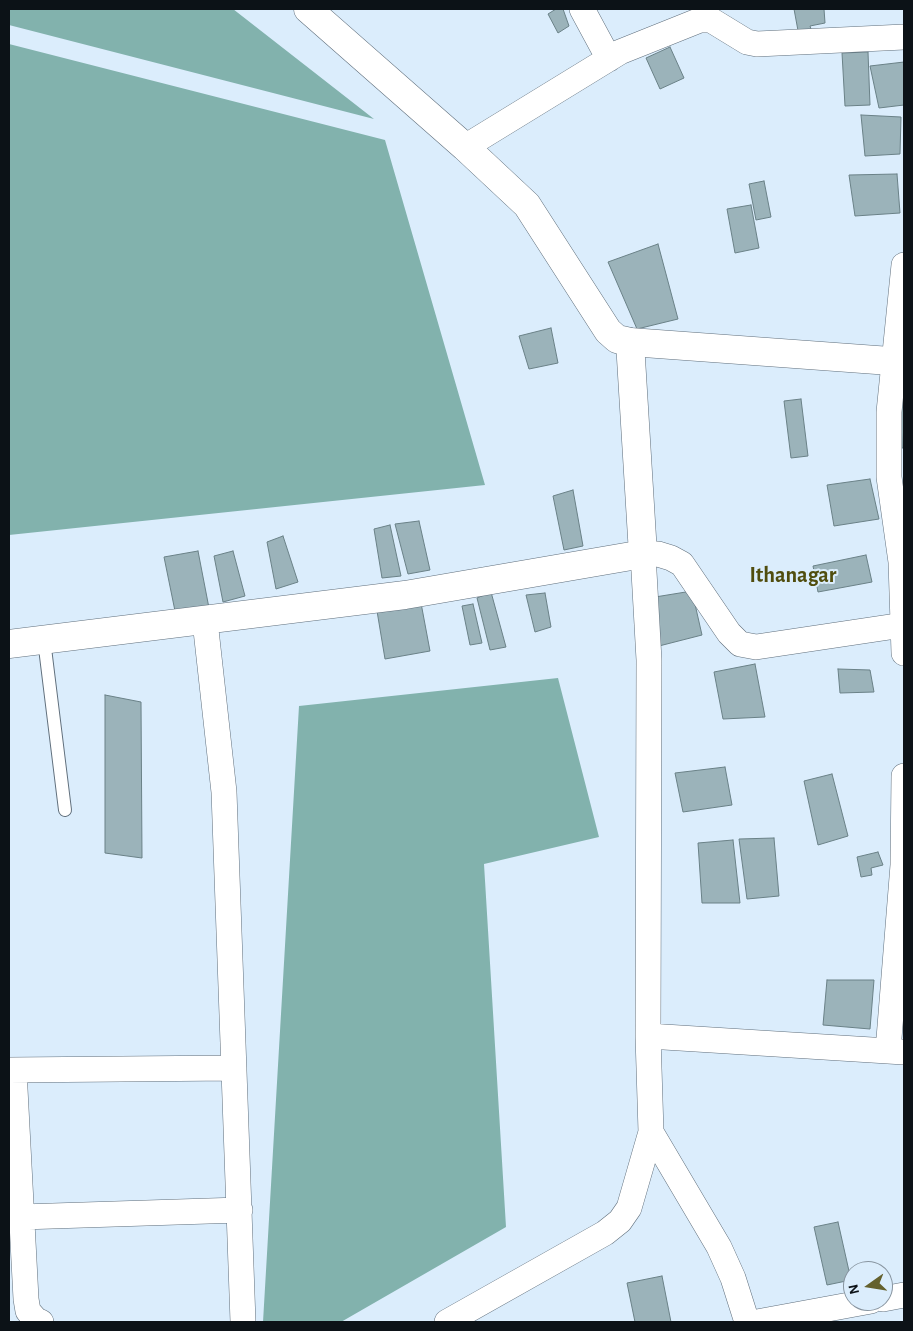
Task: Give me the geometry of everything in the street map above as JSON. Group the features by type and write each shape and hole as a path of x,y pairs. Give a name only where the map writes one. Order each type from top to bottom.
{"street":[{"path":"308,9 465,147 527,205 608,331 617,339 630,342 899,361"},
{"path":"582,9 609,59"},
{"path":"465,147 620,52 700,20 711,20 747,42 757,44 904,37"},
{"path":"904,265 899,361 889,412 889,477 901,562 904,653"},
{"path":"447,1322 605,1233 620,1221 629,1208 651,1132 648,1036 649,660 630,342"},
{"path":"9,644 405,595 643,554 658,554 682,564 729,633 740,644 756,647 903,625"},
{"path":"205,621 224,792 243,1322"},
{"path":"648,1036 896,1051 903,865 904,776"},
{"path":"41,1322 36,1320 28,1311 12,1070 234,1068"},
{"path":"651,1132 719,1248 733,1278 747,1322"},
{"path":"22,1217 240,1210"},
{"path":"757,1322 843,1306"}],"lane":[{"path":"44,640 65,810"}],"shaded area":[{"path":"9,9 233,9 374,119 9,25"},
{"path":"9,44 385,140 485,485 9,535"},
{"path":"558,678 599,837 484,864 506,1227 341,1322 263,1322 299,706"}],"building":[{"path":"556,9 563,9 569,26 558,33 548,14"},
{"path":"794,9 824,9 825,23 810,26 813,35 799,36"},
{"path":"670,47 684,78 660,89 646,58"},
{"path":"868,52 870,105 845,106 842,53"},
{"path":"904,62 904,105 879,108 870,66"},
{"path":"861,115 901,117 900,154 865,156"},
{"path":"897,174 900,213 855,216 849,175"},
{"path":"764,181 771,217 756,220 749,184"},
{"path":"751,205 759,248 735,253 727,209"},
{"path":"658,244 678,319 637,329 608,262"},
{"path":"551,328 558,363 529,369 519,336"},
{"path":"900,386 904,386 904,448 902,448"},
{"path":"801,399 808,456 791,458 784,401"},
{"path":"870,479 879,519 834,526 827,485"},
{"path":"573,490 583,546 564,550 553,496"},
{"path":"419,521 430,570 408,574 395,524"},
{"path":"390,525 401,576 382,578 374,529"},
{"path":"283,536 298,582 276,589 267,542"},
{"path":"198,551 209,608 175,611 164,557"},
{"path":"233,551 245,596 223,602 214,556"},
{"path":"866,555 872,582 818,592 813,566"},
{"path":"692,591 702,635 659,646 649,598"},
{"path":"491,592 506,647 490,650 477,598"},
{"path":"545,593 551,627 535,632 526,595"},
{"path":"421,603 430,651 385,659 377,611"},
{"path":"473,604 482,643 470,645 462,606"},
{"path":"755,664 765,717 723,719 714,672"},
{"path":"838,669 870,670 874,692 840,693"},
{"path":"105,695 141,702 142,858 105,853"},
{"path":"725,767 732,805 683,812 675,773"},
{"path":"832,774 848,836 818,845 804,781"},
{"path":"774,838 779,896 747,899 739,839"},
{"path":"733,840 740,903 702,903 698,843"},
{"path":"878,852 883,865 871,868 872,875 861,877 857,857"},
{"path":"827,980 874,980 870,1029 823,1025"},
{"path":"838,1222 847,1261 843,1261 843,1282 827,1285 814,1227"},
{"path":"662,1276 671,1322 635,1322 627,1283"}],"district":[{"name":"Ithanagar","path":"793,575"}]}
